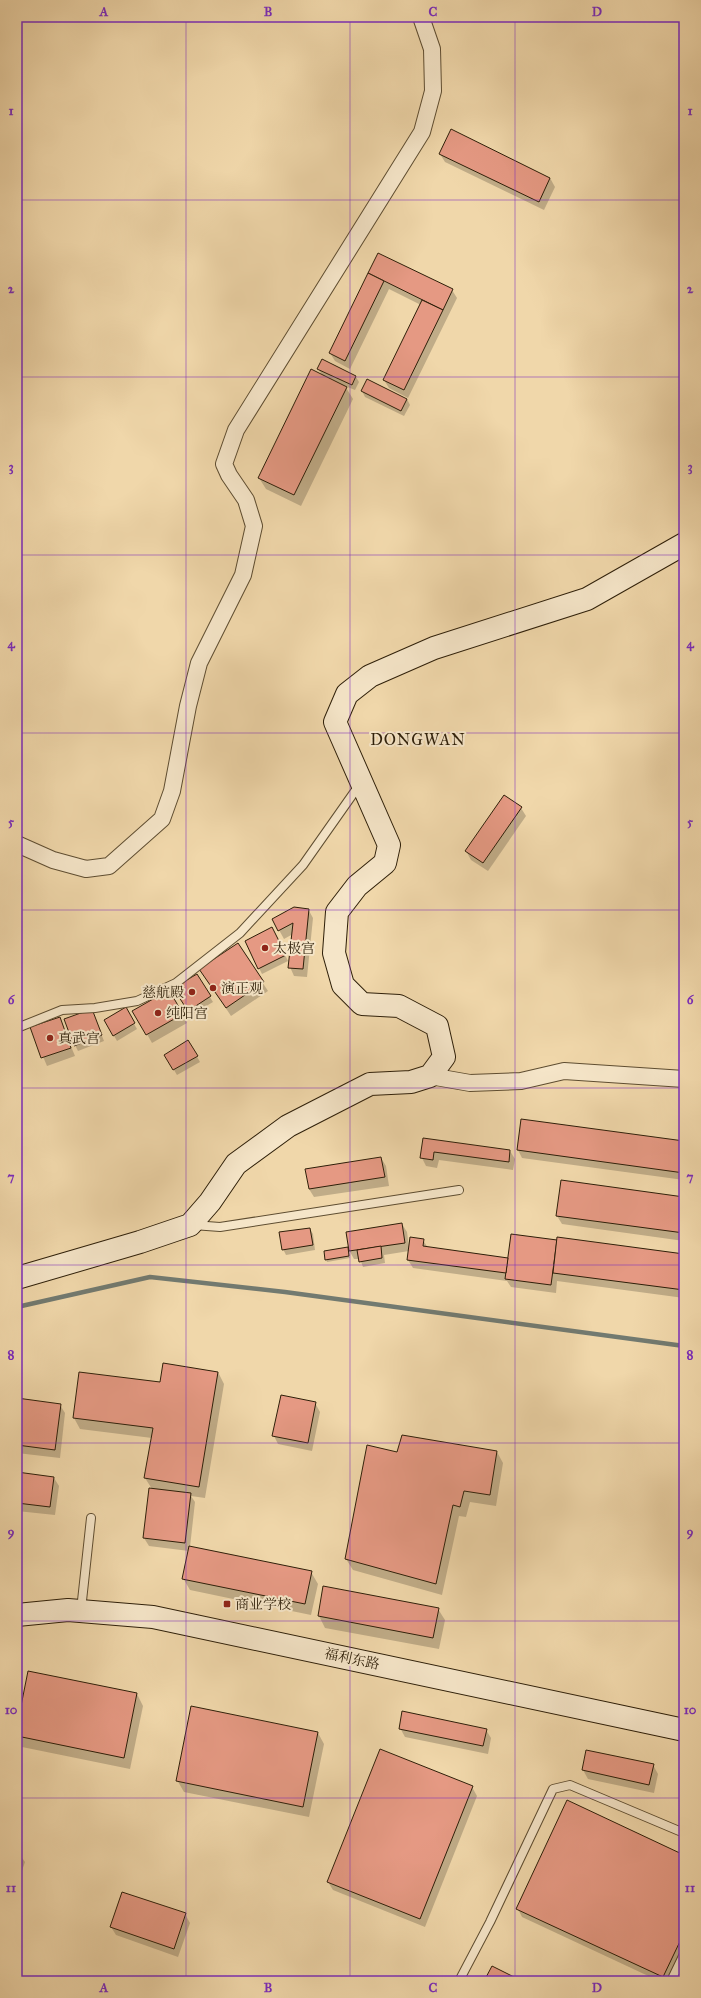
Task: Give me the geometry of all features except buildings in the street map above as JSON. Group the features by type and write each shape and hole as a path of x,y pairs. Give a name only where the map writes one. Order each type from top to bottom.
{"main road":[{"path":"17,1278 140,1242 190,1225 210,1202 236,1164 288,1126 370,1084 411,1082 430,1076 444,1057 437,1026 399,1006 362,1004 343,985 334,954 337,912 357,886 385,863 389,845 335,722 347,694 370,676 434,648 587,599 684,544"},
{"name":"福利东路","path":"17,1615 68,1610 153,1617 684,1730"}],"street":[{"path":"17,844 53,860 86,869 109,866 162,819 172,791 188,706 199,663 242,575 254,526 246,500 228,475 224,464 236,430 422,132 433,91 432,48 421,17"},
{"path":"430,1076 470,1083 521,1081 564,1071 684,1079"}],"lane":[{"path":"17,1028 62,1010 95,1008 137,1001 176,983 240,933 303,865 362,782"},
{"path":"190,1225 220,1227 459,1190"},
{"path":"81,1611 91,1518"},
{"path":"459,1981 490,1922 553,1789 570,1785 684,1833"},
{"path":"671,1981 684,1954"}],"waterway":[{"path":"17,1307 150,1277 285,1292 684,1346"}],"place":[{"name":"太极宫","path":"265,948"},
{"name":"演正观","path":"213,988"},
{"name":"慈航殿","path":"192,992"},
{"name":"纯阳宫","path":"158,1013"},
{"name":"真武宫","path":"50,1038"},
{"name":"商业学校","path":"227,1604"}],"district":[{"name":"DONGWAN","path":"418,739"}]}
